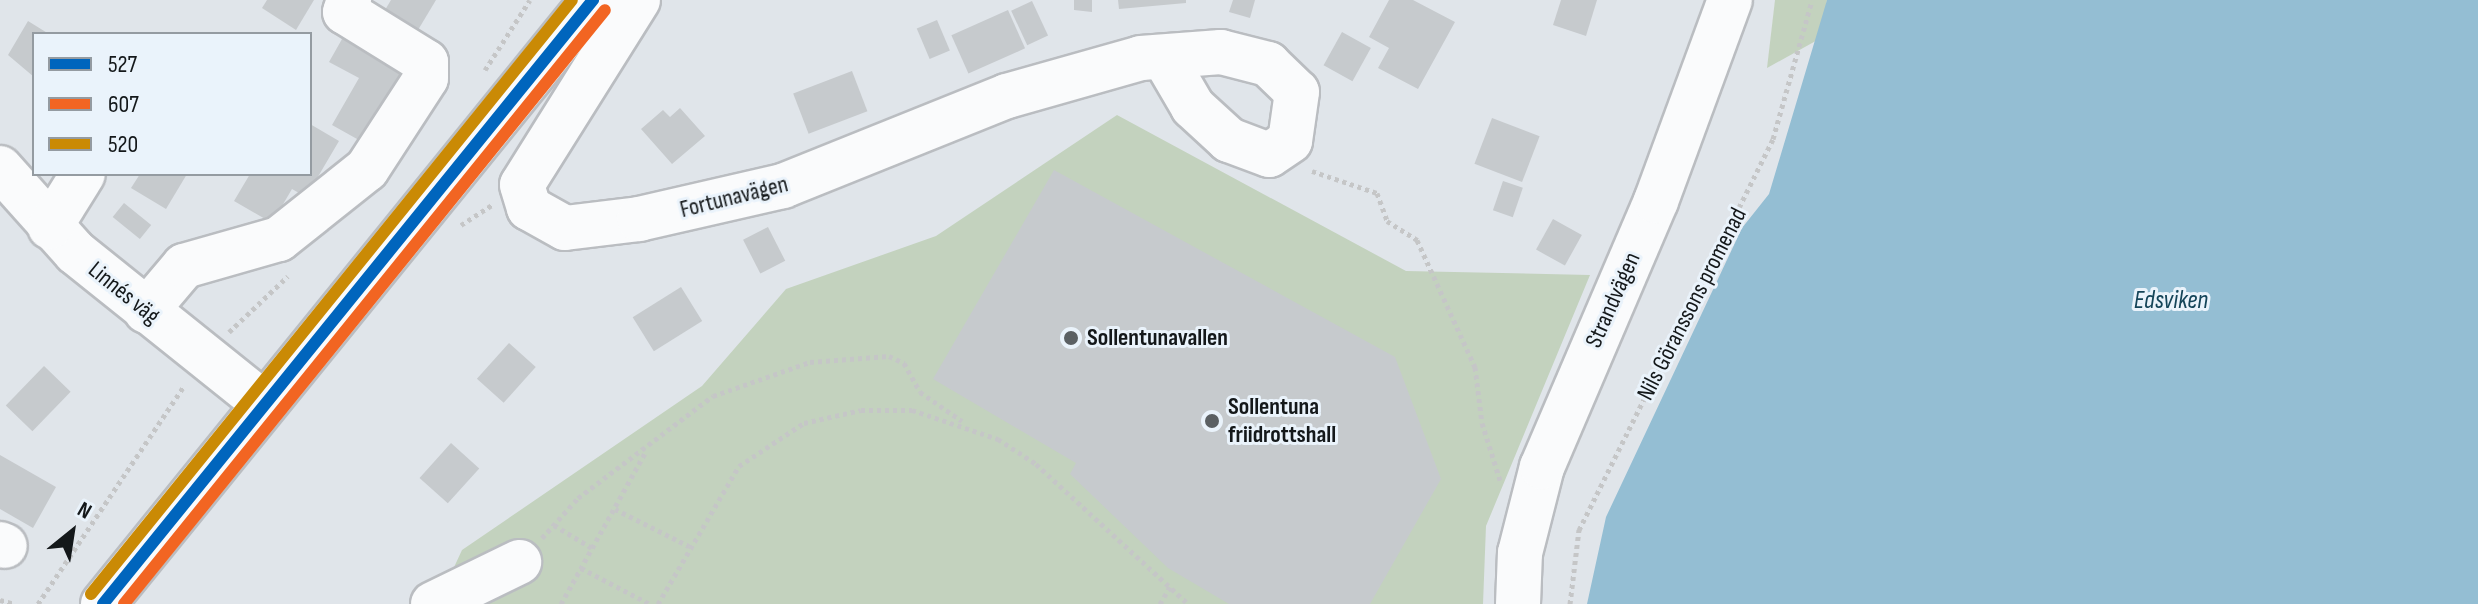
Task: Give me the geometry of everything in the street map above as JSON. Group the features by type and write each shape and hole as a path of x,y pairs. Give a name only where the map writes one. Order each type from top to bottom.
{"street":[{"path":"146,311 184,266 279,239 376,156 426,78 426,62 345,12 349,0"},
{"path":"103,604 262,402 593,0"},
{"path":"522,185 638,0"},
{"name":"Strandvägen","path":"1518,604 1520,553 1542,467 1656,201 1730,0"},
{"name":"Fortunavägen","path":"522,185 529,208 565,228 639,219 783,186 1007,96 1141,58 1237,54 1291,83 1300,103 1297,128 1285,148 1260,153"},
{"path":"1165,59 1203,119 1260,153"},
{"name":"Linnés väg","path":"0,168 50,227 146,311 206,355 262,402"},
{"path":"50,227 82,176"},
{"path":"433,604 519,562"}],"path":[{"name":"Nils Göranssons promenad","path":"1570,604 1579,530 1773,139 1812,0"},
{"path":"480,77 527,2"},
{"path":"1260,153 1294,173 1324,170 1377,193 1387,221 1417,240 1475,367 1482,423 1507,487"},
{"path":"446,234 522,185"},
{"path":"38,604 206,355 297,267"},
{"path":"519,562 554,525 713,396 810,362 889,356 904,363 920,392 967,424 1036,464 1188,604"},
{"path":"658,604 689,546 739,466 804,423 861,410 912,410 967,424"},
{"path":"561,604 647,448"},
{"path":"615,509 689,546"},
{"path":"554,525 592,548"},
{"path":"581,568 650,604"},
{"path":"1160,604 1170,587"},
{"path":"0,600 15,604"}],"green space":[{"path":"1775,0 1827,0 1821,38 1767,68"},
{"name":"Sollentunavallen","path":"1117,115 1406,271 1590,275 1486,526 1483,604 437,604 462,550 702,386 786,289 936,236"}],"water":[{"name":"Edsviken","path":"1827,0 2478,0 2478,604 1587,604 1606,517 1742,228 1769,194"}],"building":[{"path":"267,0 314,0 296,30 262,8"},
{"path":"391,0 436,0 418,30 385,10"},
{"path":"1074,0 1092,0 1092,12 1074,10"},
{"path":"1118,0 1186,0 1186,3 1119,9"},
{"path":"1233,0 1255,0 1250,18 1229,12"},
{"path":"1389,0 1413,0 1455,22 1418,89 1378,68 1389,48 1369,37"},
{"path":"1561,0 1597,0 1586,36 1553,25"},
{"path":"1032,1 1048,35 1027,45 1011,11"},
{"path":"1008,10 1025,48 968,74 951,35"},
{"path":"937,20 950,50 930,59 917,29"},
{"path":"28,21 46,32 32,32 32,75 8,55"},
{"path":"350,25 413,61 366,144 332,125 359,78 329,62"},
{"path":"1342,32 1371,48 1352,81 1324,65"},
{"path":"852,71 867,111 809,134 793,94"},
{"path":"680,108 705,136 672,164 641,129 663,110 670,117"},
{"path":"1492,118 1540,136 1522,182 1474,164"},
{"path":"312,125 339,141 306,197 292,189 272,223 234,201 249,176 312,176"},
{"name":"Sollentuna friidrottshall","path":"1054,170 1395,357 1441,479 1370,604 1229,604 1168,568 1070,474 1076,463 933,379"},
{"path":"139,176 186,176 166,209 131,188"},
{"path":"1503,181 1523,188 1513,217 1493,210"},
{"path":"124,203 151,225 140,239 113,217"},
{"path":"1553,219 1582,235 1565,266 1536,250"},
{"path":"768,227 785,261 760,274 743,240"},
{"path":"681,287 702,321 654,351 633,317"},
{"path":"509,343 536,367 504,403 477,379"},
{"path":"44,366 71,392 32,431 6,406"},
{"path":"451,443 479,468 448,503 420,478"},
{"path":"0,455 56,487 33,528 0,509"}],"transit line":[{"name":"520","path":"91,594 572,0"},
{"name":"527","path":"103,604 593,0"},
{"name":"607","path":"124,604 605,10"}],"place":[{"name":"Sollentunavallen","path":"1071,338"},
{"name":"Sollentuna friidrottshall","path":"1212,421"}]}
